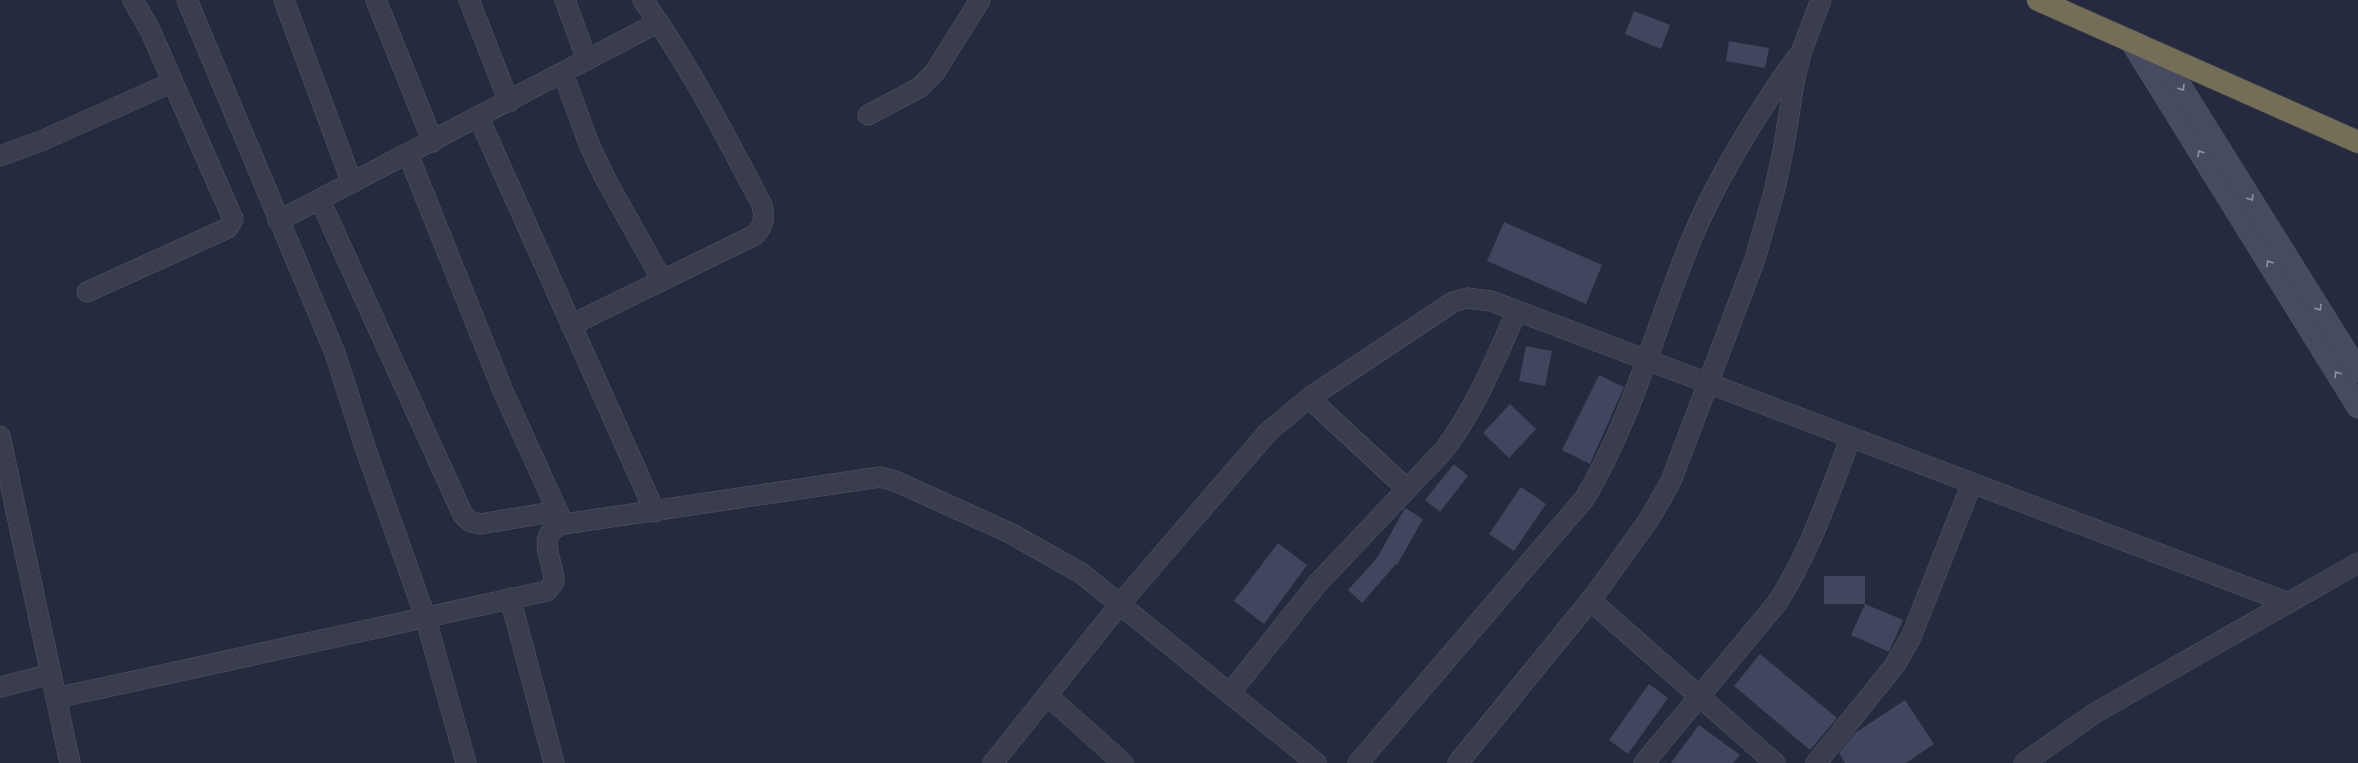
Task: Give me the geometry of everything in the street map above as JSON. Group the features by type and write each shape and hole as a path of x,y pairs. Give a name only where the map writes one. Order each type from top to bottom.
{"highway":[{"path":"2038,0 2358,142"}],"street":[{"path":"87,292 222,231 231,224 232,214 150,30 133,0"},
{"path":"187,0 278,221 330,340 366,450 425,616 466,763"},
{"path":"284,0 352,183"},
{"path":"376,0 433,142"},
{"path":"469,0 509,102"},
{"path":"565,0 587,60"},
{"path":"571,324 755,234 762,228 765,217 762,205 708,104 659,22 643,0"},
{"path":"868,115 919,88 935,72 980,0"},
{"path":"1458,763 1590,600 1650,518 1672,481 1754,258 1774,192 1783,151 1795,77 1802,50 1821,0"},
{"path":"278,221 479,118 659,22"},
{"path":"2131,41 2358,407"},
{"path":"1358,763 1585,498 1613,447 1692,238 1724,172 1761,107 1802,50"},
{"path":"2161,54 2358,371"},
{"path":"563,73 599,164 662,280"},
{"path":"0,156 41,141 173,82"},
{"path":"479,118 655,512"},
{"path":"408,154 497,377 561,518"},
{"path":"320,200 463,515 471,522 480,524 655,512 873,478 888,478 1010,533 1060,559 1081,572 1316,763"},
{"path":"992,763 1120,604 1268,432 1309,398 1453,302 1467,298 1478,298 1517,311 2289,603"},
{"path":"1230,693 1318,584 1444,450 1462,426 1517,311"},
{"path":"1309,398 1407,489"},
{"path":"0,436 70,763"},
{"path":"1644,763 1777,603 1804,557 1851,437"},
{"path":"1816,763 1895,665 1911,637 1972,483"},
{"path":"56,698 547,590 553,585 554,578 547,541 552,530 561,518"},
{"path":"2024,763 2096,713 2358,563"},
{"path":"510,598 554,763"},
{"path":"1590,600 1698,697 1775,763"},
{"path":"0,687 51,674"},
{"path":"1047,695 1123,763"}],"building":[{"path":"1634,11 1670,25 1661,49 1625,34"},
{"path":"1729,41 1769,48 1765,68 1726,61"},
{"path":"1504,222 1602,265 1586,304 1487,261"},
{"path":"1526,346 1552,351 1545,386 1519,381"},
{"path":"1599,375 1624,387 1590,464 1562,450"},
{"path":"1510,404 1536,429 1509,458 1483,433"},
{"path":"1454,464 1468,476 1440,512 1425,500"},
{"path":"1521,487 1546,504 1514,551 1489,534"},
{"path":"1405,508 1423,519 1397,565 1396,564 1362,603 1348,590 1377,558"},
{"path":"1278,543 1307,565 1264,624 1234,601"},
{"path":"1824,576 1865,576 1865,604 1824,604"},
{"path":"1865,604 1903,620 1889,652 1851,635"},
{"path":"1760,654 1837,718 1810,750 1734,686"},
{"path":"1649,684 1668,698 1628,754 1609,740"},
{"path":"1905,700 1934,744 1906,763 1845,763 1839,753 1855,733"},
{"path":"1699,725 1740,755 1733,763 1671,763"}]}
